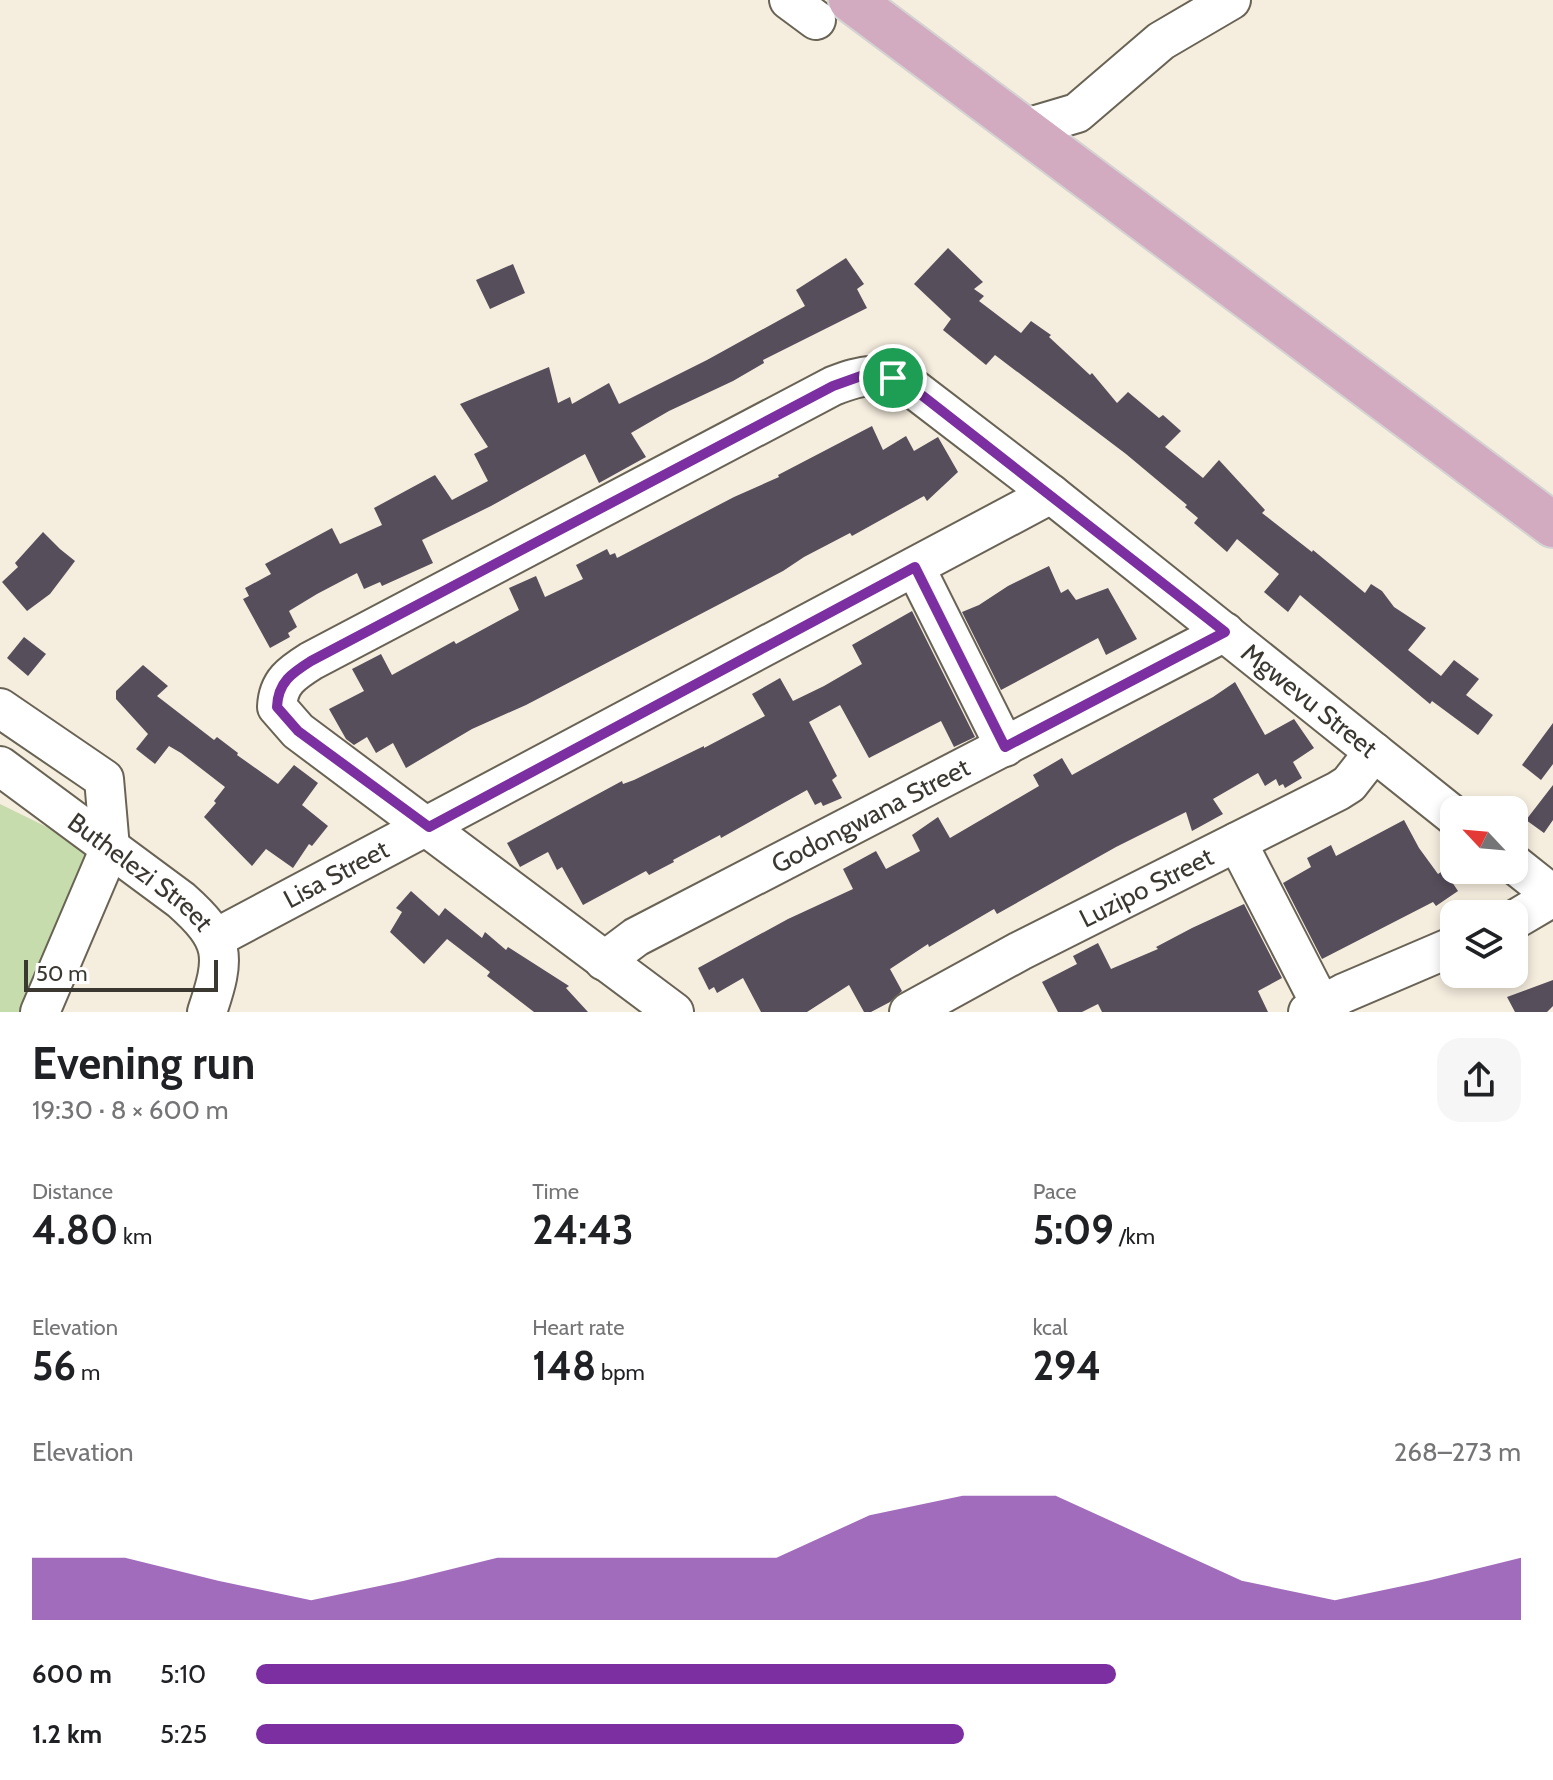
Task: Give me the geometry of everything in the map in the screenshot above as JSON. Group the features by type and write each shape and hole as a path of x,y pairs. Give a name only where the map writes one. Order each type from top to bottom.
{"main road":[{"path":"819,7 1023,129 1553,525"}],"street":[{"path":"1023,129 1077,113 1161,41 1231,0"},
{"name":"Mgwevu Street","path":"429,827 284,718 277,707 278,695 290,674 833,386 877,374 910,386 1051,494 1440,805"},
{"name":"Lisa Street","path":"216,938 1051,494"},
{"path":"915,567 1005,747"},
{"name":"Godongwana Street","path":"604,961 636,937 1225,632"},
{"path":"4,719 94,770 104,779 110,848 40,1012"},
{"name":"Luzipo Street","path":"909,1012 1020,951 1349,784 1374,752"},
{"path":"13,776 94,770"},
{"name":"Buthelezi Street","path":"13,776 181,900 207,923 216,938 217,983 207,1012"},
{"path":"429,827 674,1012"},
{"path":"1237,842 1315,1009 1440,952"},
{"path":"1528,875 1553,896 1528,911"}],"green space":[{"path":"0,804 104,855 27,1012 0,1012"}],"building":[{"path":"948,248 983,282 974,289 984,296 979,301 1021,333 1031,321 1051,335 1049,337 1090,375 1092,373 1117,403 1128,392 1159,418 1163,415 1181,431 1165,447 1203,478 1219,460 1265,510 1262,513 1365,593 1371,584 1382,591 1394,607 1426,628 1408,650 1441,676 1454,660 1479,679 1466,695 1493,715 1478,735 1432,701 1430,704 1300,595 1288,612 1264,592 1279,574 1237,539 1227,552 1194,523 1198,518 1185,507 1187,505 1126,454 995,355 986,365 943,330 951,319 914,284"},
{"path":"846,258 864,284 857,289 867,308 763,360 764,363 733,381 631,433 646,457 599,483 585,454 422,540 433,563 382,586 380,582 364,589 357,573 317,594 289,611 297,627 288,633 290,637 270,648 243,599 249,596 245,588 271,574 265,564 332,528 340,544 382,525 374,508 435,475 452,500 488,481 474,454 488,447 460,404 549,367 558,403 570,397 572,404 609,383 619,404 805,306 796,290"},
{"path":"513,264 525,293 490,309 476,280"},
{"path":"872,426 883,450 906,436 914,451 938,437 958,472 927,501 924,496 852,536 850,533 526,705 472,729 406,768 393,743 376,753 367,737 354,745 346,739 329,709 364,691 352,669 381,654 392,675 519,610 509,588 536,576 545,597 583,579 576,565 607,549 610,555 615,553 617,558 779,477"},
{"path":"43,532 75,561 50,594 27,611 2,582 18,567 15,563"},
{"path":"1049,566 1061,593 1068,589 1076,600 1108,588 1137,639 1106,655 1098,638 1001,690 962,612"},
{"path":"912,611 975,737 954,747 941,721 869,758 840,705 809,722 837,776 832,780 842,798 823,806 821,802 815,805 807,790 649,875 646,871 583,905 562,867 557,870 548,852 520,867 507,843 622,781 623,784 634,780 765,716 752,694 780,678 793,701 824,686 862,664 852,645"},
{"path":"24,637 46,654 28,676 7,658"},
{"path":"143,665 168,686 157,696 278,784 294,765 318,783 302,805 328,826 312,846 309,844 293,868 266,849 252,866 204,817 225,787 181,753 169,746 155,764 136,749 148,734 116,699 116,691"},
{"path":"1235,682 1265,735 1294,719 1314,748 1293,762 1302,778 1285,788 1283,784 1279,786 1276,779 1265,786 1258,773 1213,799 1223,814 1192,831 1186,812 1116,847 997,914 994,909 929,947 928,944 890,969 902,991 871,1012 864,1012 849,985 807,1012 761,1012 743,978 717,993 714,987 709,990 698,968 788,919 853,889 843,869 876,851 886,869 920,851 912,835 938,817 950,838 1039,786 1033,775 1062,758 1072,775"},
{"path":"1553,723 1553,764 1541,780 1522,765"},
{"path":"1553,785 1553,820 1544,833 1528,821"},
{"path":"1404,820 1419,848 1440,873 1440,884 1453,884 1458,891 1440,900 1436,906 1433,902 1322,959 1283,883 1311,867 1307,858 1331,845 1336,856"},
{"path":"411,891 439,916 445,908 482,938 485,932 506,950 508,947 569,986 566,988 588,1012 534,1012 487,976 490,972 447,939 424,964 390,932 402,912 396,908"},
{"path":"1244,904 1282,978 1258,991 1268,1012 1102,1012 1098,1004 1082,1012 1058,1012 1042,982 1077,964 1073,956 1098,943 1111,969 1158,949 1156,947 1192,928"},
{"path":"1553,980 1553,1006 1547,1012 1515,1012 1507,997"}],"route":[{"path":"877,374 893,378 910,386 1225,632 1005,747 915,567 429,827 298,731 277,707 282,684 290,674 311,661 833,386 861,376 877,374"}]}
